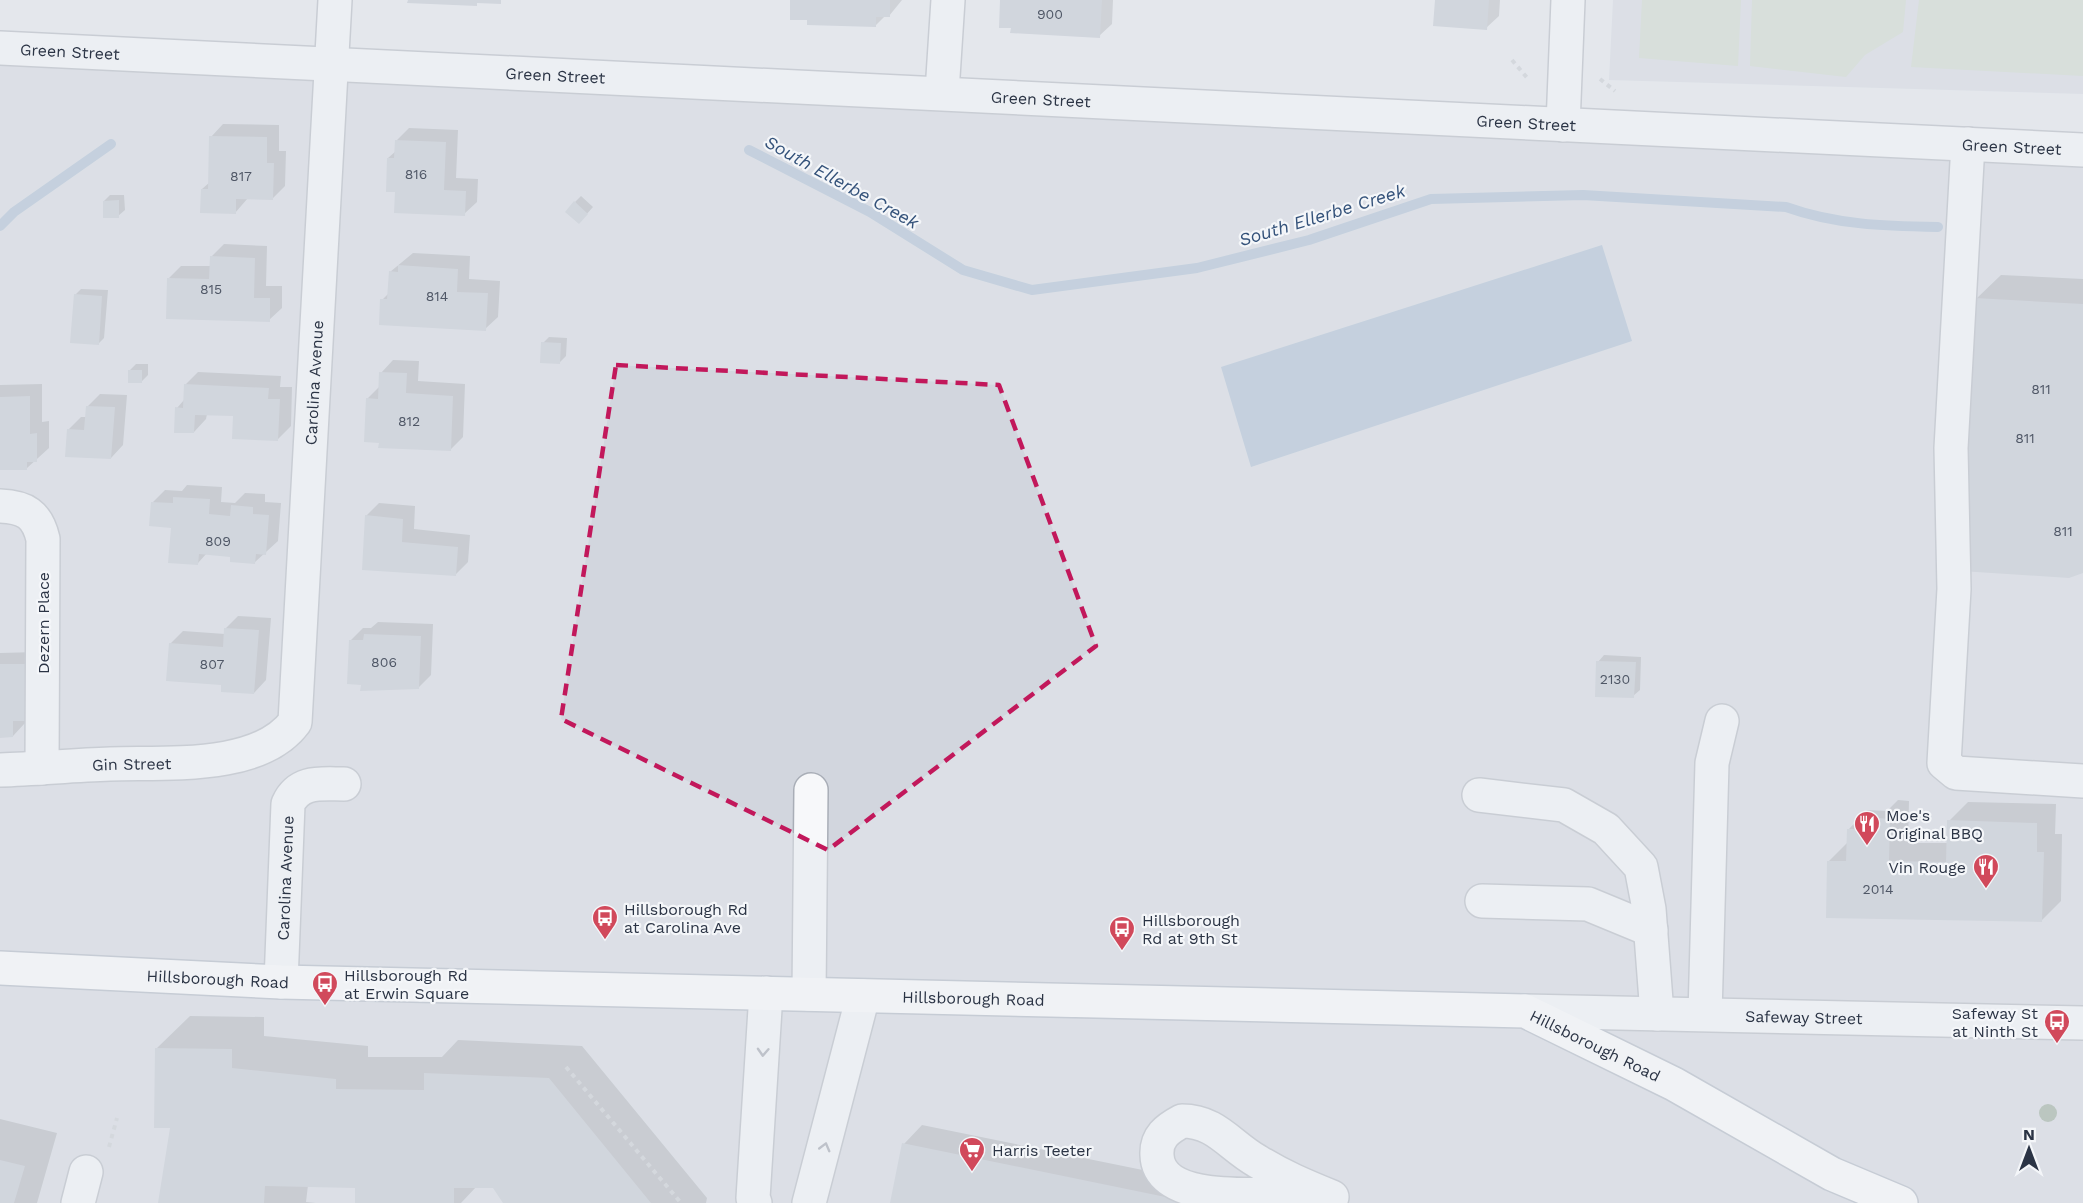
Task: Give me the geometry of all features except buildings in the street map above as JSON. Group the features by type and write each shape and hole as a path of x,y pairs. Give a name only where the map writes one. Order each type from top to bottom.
{"main road":[{"name":"Hillsborough Road","path":"0,968 281,982 1525,1011 1674,1084 1832,1174 1901,1203"}],"street":[{"name":"Carolina Avenue","path":"261,748 286,734 295,722 334,0"},
{"path":"942,92 948,0"},
{"path":"1563,125 1568,0"},
{"name":"Green Street","path":"0,48 942,92 2083,150"},
{"path":"1968,144 1951,448 1954,590 1944,763 1956,774 2083,781"},
{"name":"Dezern Place","path":"0,506 15,507 31,512 39,524 43,539 42,768"},
{"path":"1705,1014 1712,763 1722,721"},
{"name":"Gin Street","path":"0,770 202,761 261,748"},
{"name":"Carolina Avenue","path":"281,982 288,804 299,788 313,784 344,784"},
{"path":"809,994 811,790"},
{"path":"1479,795 1564,805 1606,829 1641,867 1651,930 1657,1014"},
{"path":"1482,901 1588,904 1651,930"},
{"path":"755,1203 753,1198 766,993"},
{"path":"809,1203 863,996"},
{"name":"Safeway Street","path":"1525,1011 2083,1023"},
{"path":"78,1203 86,1172"}],"path":[{"path":"1512,60 1534,83"},
{"path":"1598,74 1607,86 1618,92"},
{"path":"566,1066 681,1203"}],"highlighted area":[{"path":"616,365 999,385 1096,646 828,850 561,719"}],"shaded area":[{"path":"1613,0 2083,0 2083,94 1609,80"},
{"path":"0,46 2083,148 2083,1203 0,1203"}],"green space":[{"path":"1642,0 1741,0 1738,66 1639,58"},
{"path":"1752,0 1906,0 1903,32 1865,55 1846,77 1750,66"},
{"path":"1919,0 2083,0 2083,76 1911,67"}],"water":[{"path":"1602,245 1632,341 1251,467 1221,367"}],"waterway":[{"name":"South Ellerbe Creek","path":"0,226 14,212 111,144"},
{"name":"South Ellerbe Creek","path":"749,150 870,212 963,270 1032,290 1197,268 1309,240 1431,199 1583,195 1786,207 1842,221 1938,227"}],"place":[{"name":"Moe's Original BBQ","path":"1867,847"},
{"name":"Vin Rouge","path":"1986,890"},
{"name":"Hillsborough Rd at Carolina Ave","path":"605,941"},
{"name":"Hillsborough Rd at 9th St","path":"1122,952"},
{"name":"Hillsborough Rd at Erwin Square","path":"325,1007"},
{"name":"Safeway St at Ninth St","path":"2057,1045"},
{"name":"Harris Teeter","path":"972,1173"}]}
